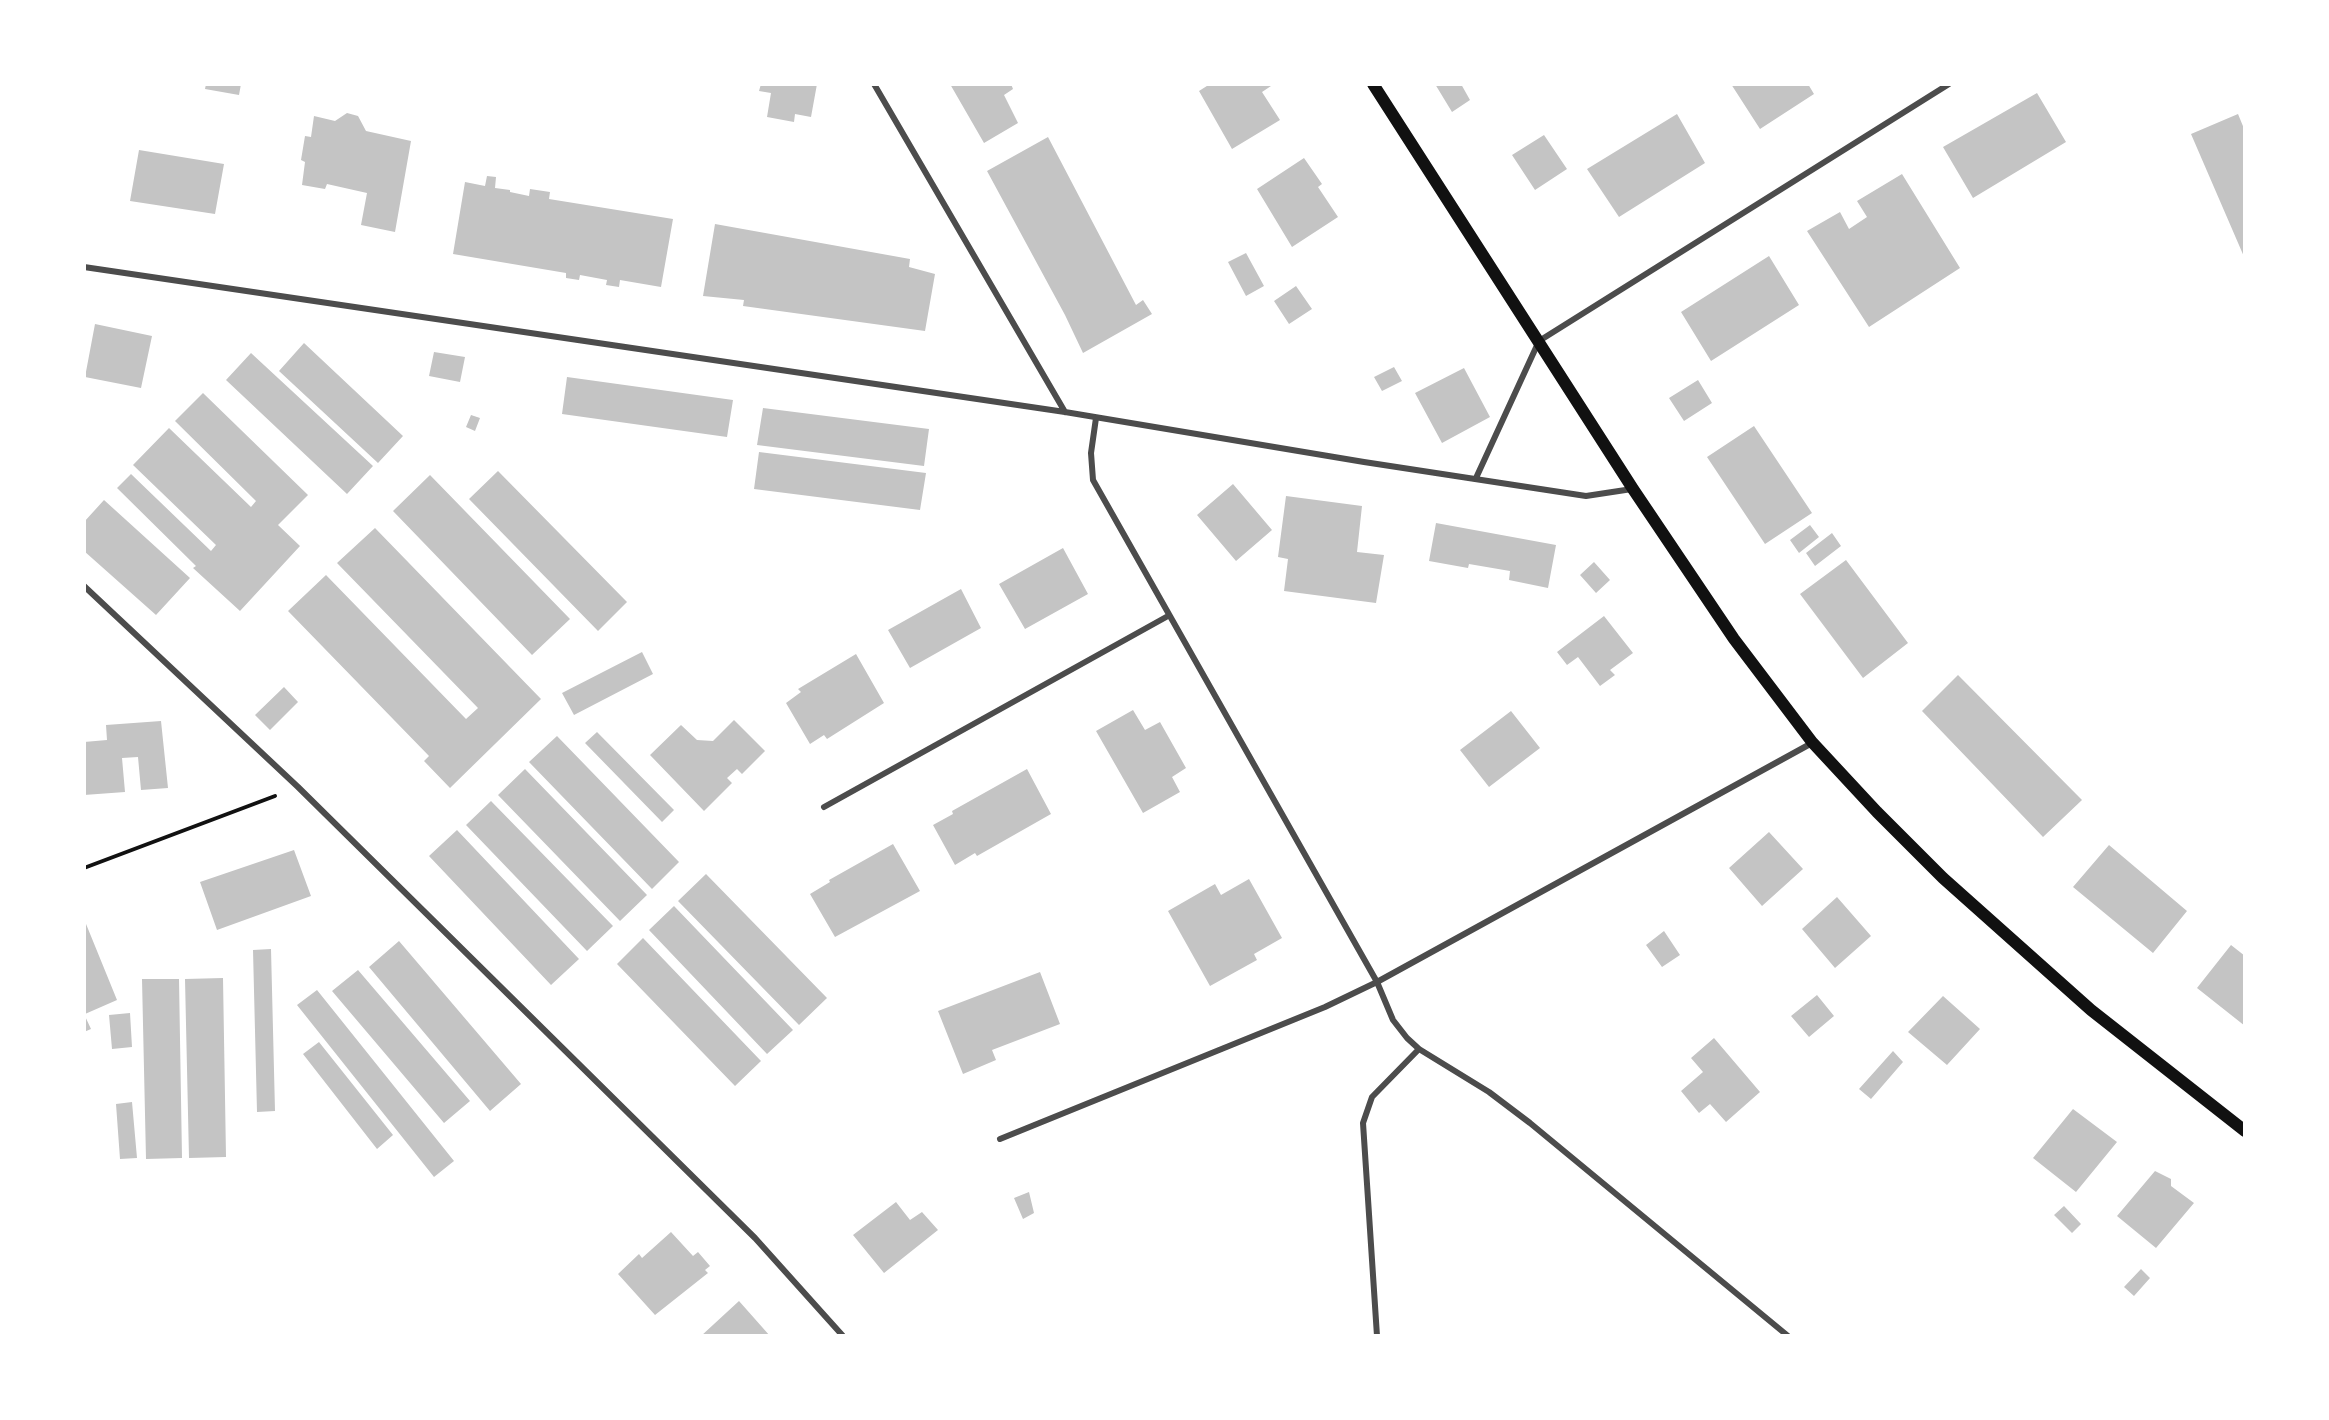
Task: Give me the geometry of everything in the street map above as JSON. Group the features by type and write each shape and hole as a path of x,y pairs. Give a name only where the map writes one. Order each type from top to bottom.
{"main road":[{"path":"1373,84 1633,489 1734,639 1812,742 1943,878 2091,1010 2245,1131"}],"street":[{"path":"874,84 1065,412"},
{"path":"1476,478 1539,340 1949,84"},
{"path":"84,267 1065,412 1586,496 1633,489"},
{"path":"1096,418 1090,453 1093,480 1377,982 1399,1029 1419,1049 1490,1092 1530,1123 1788,1336"},
{"path":"84,586 298,787 755,1238 843,1336"},
{"path":"824,807 1168,616"},
{"path":"1000,1139 1325,1007 1377,982 1812,742"},
{"path":"1377,1336 1363,1123 1372,1097 1419,1049"}],"path":[{"path":"84,868 298,787"}],"building":[{"path":"206,84 241,84 239,95 205,89"},
{"path":"761,84 817,84 811,117 795,114 794,122 767,117 771,93 759,91"},
{"path":"950,84 1011,84 1013,89 1004,95 1018,123 984,143"},
{"path":"1210,84 1270,84 1271,86 1262,92 1280,120 1232,149 1199,91"},
{"path":"1435,84 1461,84 1470,100 1452,112"},
{"path":"1731,84 1808,84 1814,94 1760,129"},
{"path":"2037,93 2066,142 1973,198 1943,147"},
{"path":"347,113 358,116 366,131 411,141 395,232 361,225 367,193 327,184 325,189 302,185 305,162 301,160 305,136 311,137 314,116 335,121"},
{"path":"1677,114 1705,163 1619,217 1587,169"},
{"path":"2238,114 2245,131 2245,259 2191,134"},
{"path":"1544,135 1567,169 1535,190 1512,155"},
{"path":"1048,137 1136,305 1143,300 1152,314 1083,353 1065,315 987,171"},
{"path":"139,150 224,164 215,214 130,201"},
{"path":"1304,158 1322,184 1318,187 1338,217 1292,247 1257,189"},
{"path":"1902,174 1960,268 1869,327 1807,231 1840,212 1849,229 1867,217 1857,201"},
{"path":"487,176 496,177 495,188 510,190 510,192 529,196 530,189 550,192 549,199 673,219 661,287 620,280 619,287 606,285 607,280 580,275 579,280 566,278 566,273 453,254 465,182 485,186"},
{"path":"715,224 910,259 909,267 935,274 925,331 743,306 744,300 703,296"},
{"path":"1246,253 1264,286 1246,296 1228,262"},
{"path":"1769,256 1799,305 1711,361 1681,312"},
{"path":"1296,286 1312,309 1289,324 1274,301"},
{"path":"95,324 152,336 141,388 85,377"},
{"path":"304,343 403,436 378,463 279,371"},
{"path":"434,352 465,357 460,382 429,376"},
{"path":"251,353 373,466 347,494 226,380"},
{"path":"1394,367 1402,381 1382,391 1374,377"},
{"path":"1464,368 1490,417 1442,443 1415,393"},
{"path":"567,377 733,400 727,437 562,414"},
{"path":"1698,380 1712,403 1684,421 1669,398"},
{"path":"203,393 308,495 278,525 300,546 240,611 193,568 196,566 117,488 131,474 211,551 216,545 133,465 169,428 251,507 256,501 175,421"},
{"path":"763,408 929,429 924,466 757,445"},
{"path":"471,415 480,418 475,431 466,427"},
{"path":"1754,426 1812,513 1765,544 1707,457"},
{"path":"759,452 926,473 920,510 754,489"},
{"path":"498,471 627,602 598,631 469,499"},
{"path":"430,475 570,619 532,655 393,511"},
{"path":"1233,484 1272,530 1236,561 1197,515"},
{"path":"1286,496 1362,506 1357,552 1384,555 1376,603 1284,591 1288,559 1278,557"},
{"path":"104,500 190,578 156,615 84,551 84,522"},
{"path":"1436,523 1556,545 1548,588 1509,580 1510,571 1469,564 1468,568 1429,561"},
{"path":"1810,525 1819,537 1799,553 1790,540"},
{"path":"375,528 541,699 450,788 424,761 429,756 288,611 326,575 466,719 478,708 337,563"},
{"path":"1832,533 1841,546 1815,566 1806,553"},
{"path":"1063,548 1088,594 1025,629 999,584"},
{"path":"1846,560 1908,643 1863,678 1800,594"},
{"path":"1594,562 1610,580 1596,593 1580,575"},
{"path":"961,589 981,628 910,668 888,630"},
{"path":"1604,616 1633,653 1610,670 1615,675 1600,686 1578,657 1567,665 1557,652"},
{"path":"642,652 653,674 574,715 562,693"},
{"path":"856,654 884,703 827,739 824,735 810,744 786,703 801,692 798,689"},
{"path":"1958,675 2082,800 2043,837 1922,711"},
{"path":"284,687 298,702 270,730 255,715"},
{"path":"1133,710 1145,730 1160,722 1186,768 1172,777 1180,792 1143,813 1096,731"},
{"path":"1511,711 1540,748 1489,787 1460,750"},
{"path":"734,720 765,751 742,774 737,769 727,778 732,783 704,811 650,755 681,725 697,740 713,741"},
{"path":"161,721 168,788 141,790 138,757 122,758 125,792 84,795 84,742 107,740 106,725"},
{"path":"597,732 674,810 662,822 585,743"},
{"path":"557,736 679,862 652,889 529,762"},
{"path":"525,769 647,895 620,921 498,795"},
{"path":"1027,769 1051,814 977,856 975,853 955,865 933,825 953,814 952,811"},
{"path":"491,801 613,926 587,951 466,825"},
{"path":"457,830 579,959 551,985 429,856"},
{"path":"1769,832 1803,869 1762,906 1729,868"},
{"path":"893,844 920,891 835,937 810,894 830,882 829,880"},
{"path":"2109,845 2187,911 2153,953 2073,887"},
{"path":"294,850 311,896 217,930 200,882"},
{"path":"706,874 827,998 799,1025 678,901"},
{"path":"1249,879 1282,938 1254,954 1257,960 1210,986 1168,911 1215,884 1221,895"},
{"path":"1837,897 1871,936 1835,968 1802,929"},
{"path":"674,906 793,1030 767,1054 649,930"},
{"path":"84,919 117,1000 85,1014 84,1010"},
{"path":"1664,931 1680,955 1662,967 1646,945"},
{"path":"643,938 761,1061 735,1086 617,964"},
{"path":"399,941 521,1084 490,1111 369,967"},
{"path":"2231,945 2245,956 2245,1026 2197,988"},
{"path":"271,949 275,1111 257,1112 253,950"},
{"path":"358,970 470,1101 444,1123 332,991"},
{"path":"1040,972 1060,1024 992,1050 996,1060 963,1074 938,1011"},
{"path":"223,978 226,1157 189,1158 185,979"},
{"path":"142,979 179,979 182,1158 146,1159"},
{"path":"317,990 454,1161 434,1177 297,1005"},
{"path":"1817,995 1834,1016 1809,1037 1791,1016"},
{"path":"1943,996 1980,1029 1947,1065 1908,1032"},
{"path":"130,1013 132,1047 112,1049 109,1015"},
{"path":"84,1014 91,1029 84,1032"},
{"path":"1714,1038 1760,1092 1726,1122 1710,1104 1699,1113 1681,1091 1703,1072 1691,1058"},
{"path":"319,1042 393,1135 377,1149 303,1054"},
{"path":"1893,1051 1903,1062 1871,1099 1859,1089"},
{"path":"132,1102 137,1158 120,1159 116,1104"},
{"path":"2073,1109 2117,1142 2076,1192 2033,1158"},
{"path":"2155,1171 2171,1179 2171,1186 2194,1203 2156,1248 2117,1216"},
{"path":"1029,1192 1034,1213 1023,1219 1014,1198"},
{"path":"896,1202 910,1220 922,1212 938,1230 884,1273 853,1235"},
{"path":"2064,1206 2081,1224 2072,1233 2054,1215"},
{"path":"671,1232 693,1256 698,1252 710,1266 705,1270 708,1273 655,1315 618,1274 639,1254 642,1258"},
{"path":"2141,1269 2150,1278 2134,1296 2124,1287"},
{"path":"739,1301 770,1336 701,1336"}]}
